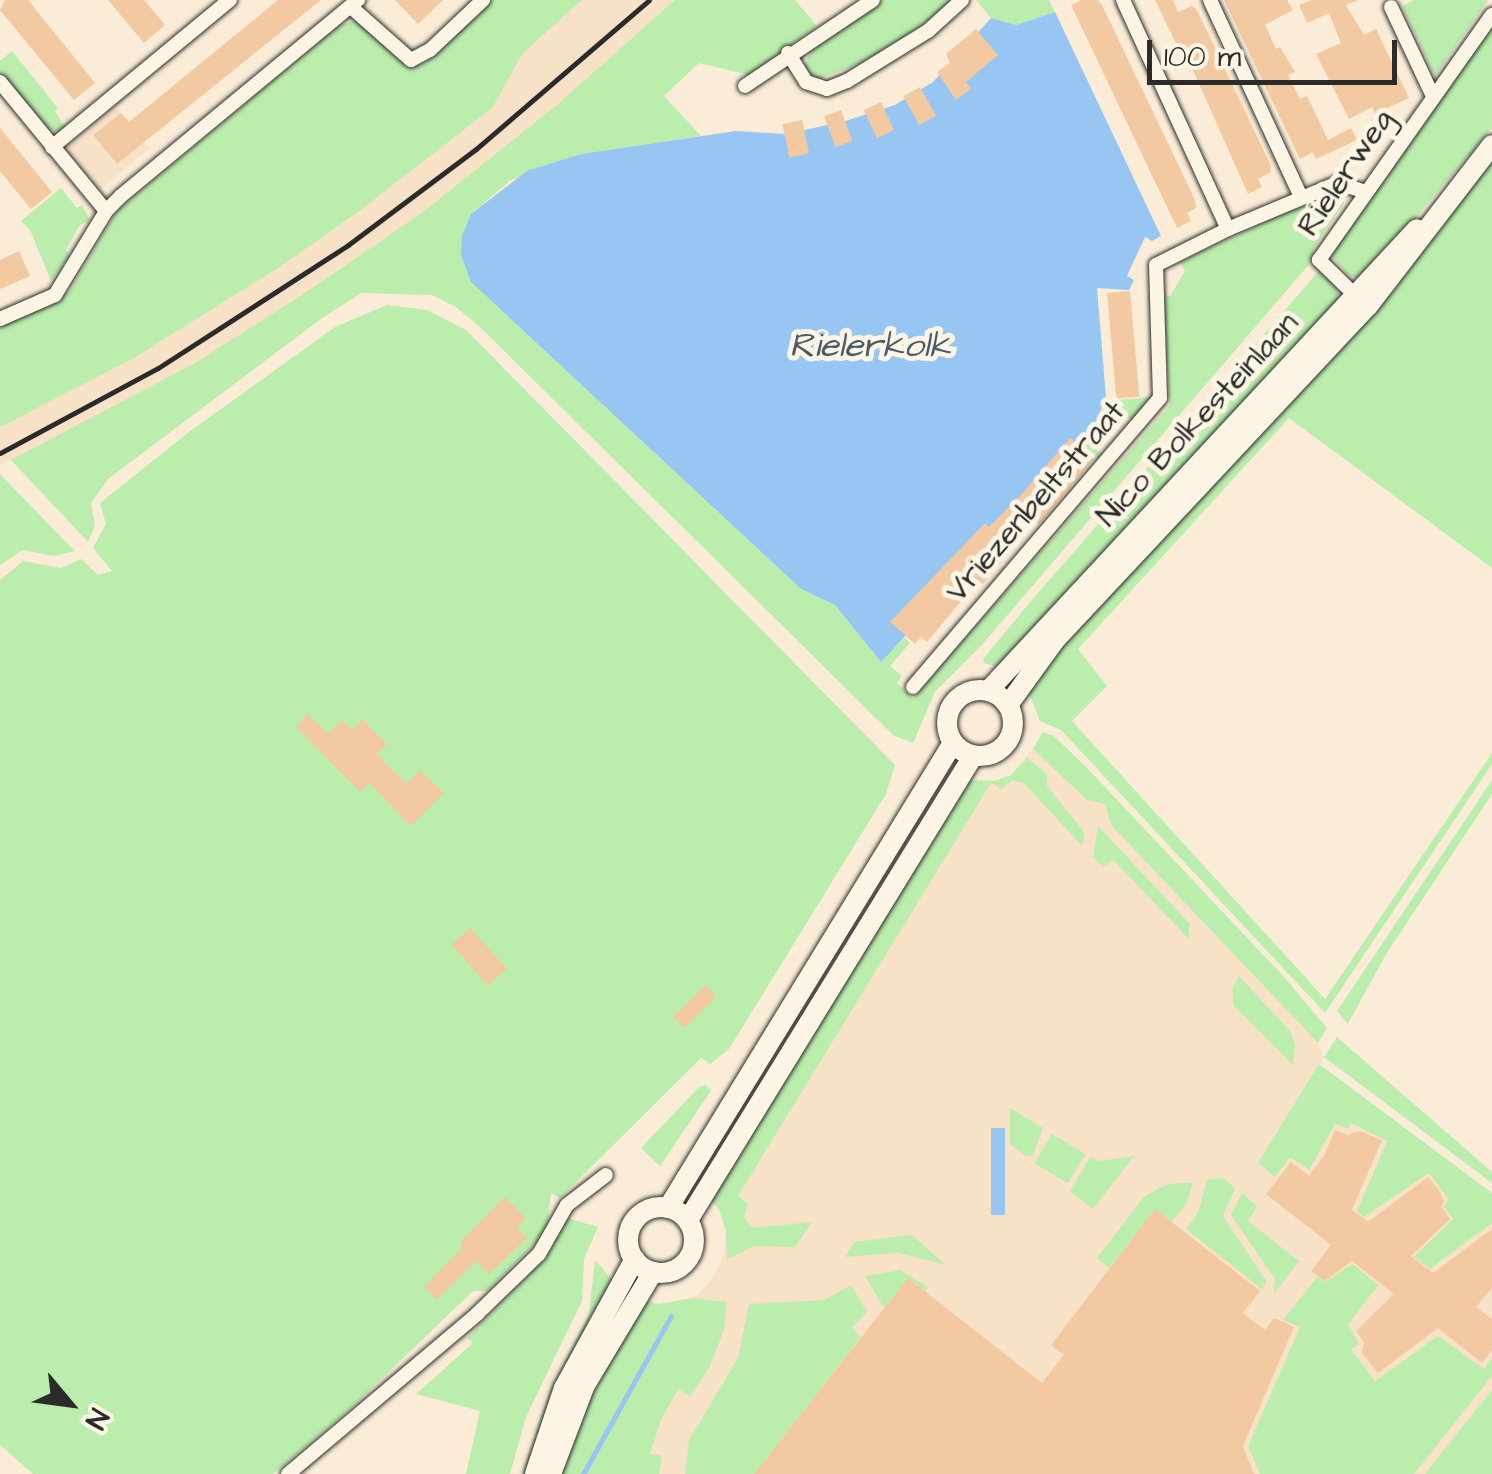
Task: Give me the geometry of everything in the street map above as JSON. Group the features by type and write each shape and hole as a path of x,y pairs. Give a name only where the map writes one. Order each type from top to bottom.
{"street":[{"path":"52,147 230,0"},
{"path":"0,319 55,295 106,211 355,4 411,60 430,50 483,0"},
{"path":"745,86 788,53 873,0"},
{"path":"788,53 806,82 827,88 847,82 928,30 962,0"},
{"path":"1123,0 1228,229"},
{"path":"1210,0 1301,198"},
{"path":"1391,7 1432,94"},
{"name":"Rielerweg","path":"1362,301 1319,260 1432,94 1492,15"},
{"path":"0,82 106,211"},
{"name":"Nico Bolkesteinlaan","path":"1008,705 1045,651 1362,301 1492,145"},
{"name":"Vriezenbeltstraat","path":"914,687 1160,398 1156,265 1228,229 1338,183 1365,192"},
{"name":"Nico Bolkesteinlaan","path":"988,691 1362,301"},
{"path":"988,691 1008,705 1014,720 1006,744 991,755 973,756 954,743 947,724 952,705 968,692 988,691"},
{"path":"668,1208 954,743"},
{"path":"688,1220 973,756"},
{"path":"288,1474 477,1314 539,1254 567,1205 606,1174"},
{"path":"668,1208 688,1220 694,1240 688,1260 669,1272 653,1272 635,1260 628,1243 632,1225 643,1212 668,1208"},
{"path":"534,1474 564,1388 635,1260"},
{"path":"551,1474 585,1385 653,1272"}],"shaded area":[{"path":"547,0 715,0 565,126 26,476 11,460 0,465 0,390"},
{"path":"115,106 150,148 99,191 67,155 68,146"},
{"path":"1033,749 1105,804 1111,825 1318,1043 1324,1057 1315,1073 1492,1207 1492,1405 1439,1474 579,1474 673,1303 694,1298 712,1279 724,1254 726,1231 719,1209 709,1198 963,780 995,781 1011,775"}],"green space":[{"path":"491,0 582,0 523,53 492,108 358,212 281,266 134,358 0,427 0,328 69,292 117,211 339,26 355,21 413,67 425,63"},
{"path":"675,0 795,0 817,26 749,75 699,63 664,96 701,136 581,154 511,180 471,214 471,282 801,589 835,605 880,661 905,638 910,643 890,666 902,676 897,683 913,698 1170,405 1163,295 1170,296 1185,271 1180,262 1331,191 1342,196 1344,203 1314,248 1312,261 979,648 935,692 913,743 893,735 480,327 456,307 432,295 361,293 321,319 108,479 91,503 95,526 88,542 11,460 197,362 423,212 558,104"},
{"path":"883,0 955,0 928,25 869,60 811,82 803,68 813,46"},
{"path":"976,0 1049,0 1055,12 1016,25 991,18"},
{"path":"1414,0 1488,0 1435,76 1402,6"},
{"path":"1492,27 1492,128 1371,270 1357,278 1349,275 1331,255 1334,247"},
{"path":"12,51 58,108 55,111 65,128 58,132 46,129 0,73 0,61"},
{"path":"1492,161 1492,568 1289,418 1078,649 1107,686 1072,721 1325,999 1492,753 1492,764 1325,1013 1061,730 1040,721 1026,685 1410,264"},
{"path":"61,188 77,208 82,205 90,220 80,225 66,249 69,256 51,281 30,230 21,221"},
{"path":"1319,271 1337,288 1339,300 1002,668 984,663 983,659 1032,600"},
{"path":"387,305 427,310 466,330 895,765 886,794 729,1049 710,1064 701,1058 560,1198 551,1193 546,1233 487,1291 473,1291 352,1407 273,1474 33,1474 0,1445 0,580 23,561 61,568 81,559 98,575 112,571 93,548 106,524 100,503 189,432 335,327"},
{"path":"1154,397 1135,421 1124,416 1096,449 1106,459 1103,463 1085,447 1106,401"},
{"path":"0,474 75,551 54,556 23,550 0,565"},
{"path":"1043,732 1054,736 1088,769 1285,978 1327,1028 1318,1043 1111,825 1105,804 1087,800 1033,749"},
{"path":"1027,758 1047,774 1047,786 1084,832 1084,842 1081,845 1024,783 1012,780 1002,789 991,783 738,1196 748,1203 744,1217 752,1228 812,1222 795,1247 754,1246 727,1259 726,1231 719,1209 709,1198 963,780 995,781 1011,775"},
{"path":"1492,780 1492,794 1385,956 1348,1024 1337,1011"},
{"path":"1098,826 1189,923 1189,939 1113,860 1103,867 1093,857"},
{"path":"1239,976 1291,1032 1295,1045 1293,1065 1234,1006 1232,989"},
{"path":"1337,1037 1492,1172 1492,1183 1324,1057"},
{"path":"1319,1064 1492,1193 1492,1223 1430,1269 1414,1257 1453,1219 1443,1206 1449,1200 1429,1173 1364,1217 1357,1211 1387,1141 1351,1123 1348,1129 1335,1124 1309,1170 1290,1157 1275,1177 1258,1163"},
{"path":"706,1085 711,1091 660,1166 641,1148 699,1087"},
{"path":"1010,1108 1043,1128 1033,1155 1026,1156 1010,1144"},
{"path":"1052,1134 1085,1154 1068,1183 1034,1163"},
{"path":"1134,1156 1093,1209 1070,1191 1090,1157 1099,1161"},
{"path":"1222,1178 1235,1188 1223,1216 1266,1281 1263,1290 1186,1229 1198,1213 1207,1180"},
{"path":"1193,1182 1187,1202 1172,1222 1155,1210 1109,1268 1097,1258 1144,1197 1165,1185"},
{"path":"1242,1193 1257,1206 1248,1221 1299,1261 1274,1294 1275,1279 1231,1215"},
{"path":"568,1218 598,1227 584,1259 582,1301 526,1417 510,1474 466,1474 480,1411 416,1394 473,1343 467,1338 530,1274"},
{"path":"912,1235 946,1265 898,1253 845,1257 854,1242"},
{"path":"595,1260 613,1281 530,1474 522,1474 550,1390 589,1314"},
{"path":"1353,1264 1378,1285 1348,1325 1359,1344 1351,1349 1375,1381 1438,1336 1484,1369 1492,1358 1492,1376 1414,1474 1260,1474 1248,1446 1300,1327 1283,1320 1318,1276 1325,1282"},
{"path":"900,1270 928,1287 925,1291 908,1278 884,1308 865,1276"},
{"path":"851,1285 867,1312 852,1328 861,1337 754,1474 685,1474 689,1440 738,1358 749,1304 825,1300"},
{"path":"693,1298 727,1302 724,1330 709,1368 690,1396 678,1389 660,1422 650,1454 662,1456 659,1474 558,1474 581,1408 646,1301 659,1304"},
{"path":"1492,1390 1492,1474 1425,1474 1446,1447"}],"water":[{"name":"Rielerkolk","path":"1055,12 1161,236 1152,241 1145,237 1127,276 1134,280 1129,290 1097,288 1106,398 1087,444 881,662 835,605 801,589 471,282 461,255 462,236 471,214 527,171 581,154 736,131 785,134 842,122 895,105 933,82 991,18 1016,25"},
{"path":"991,1128 1005,1128 1005,1215 991,1215"}],"building":[{"path":"5,0 28,0 95,83 74,100 0,10"},
{"path":"108,0 144,0 165,25 144,43"},
{"path":"278,0 321,0 117,164 93,135 121,113 129,122"},
{"path":"395,0 443,0 418,24"},
{"path":"1097,0 1102,5 1195,200 1196,208 1187,213 1191,221 1177,228 1071,5"},
{"path":"1155,0 1173,0 1178,12 1192,6 1197,10 1270,164 1271,172 1258,179 1262,187 1248,194 1188,59 1184,60"},
{"path":"1224,0 1287,0 1293,10 1265,25 1276,49 1280,47 1295,72 1288,75 1300,99 1307,96 1328,140 1351,128 1357,140 1316,159 1313,152 1300,159"},
{"path":"1312,0 1358,0 1346,5 1364,35 1376,29 1409,98 1375,114 1372,107 1349,119 1316,54 1341,43 1329,13 1307,23 1299,5"},
{"path":"976,29 998,55 966,82 971,89 956,100 937,72 950,63 946,54"},
{"path":"920,87 936,116 919,125 903,96"},
{"path":"881,102 894,130 877,138 864,110"},
{"path":"841,110 852,141 835,147 824,116"},
{"path":"802,120 809,153 790,157 782,124"},
{"path":"0,128 52,192 31,209 0,171"},
{"path":"19,251 30,276 0,289 0,260"},
{"path":"1130,291 1139,397 1116,399 1107,293"},
{"path":"1070,438 1094,459 1039,524 1034,520 981,586 977,582 927,642 921,637 915,644 890,622 985,523 989,527 1019,497"},
{"path":"308,714 328,734 342,720 352,730 362,719 387,744 377,754 406,784 420,770 444,793 411,826 369,783 360,792 296,727"},
{"path":"470,928 507,969 488,986 451,945"},
{"path":"705,985 716,996 684,1028 673,1017"},
{"path":"1335,1130 1348,1135 1359,1131 1382,1140 1352,1210 1368,1222 1428,1177 1439,1191 1444,1201 1441,1207 1450,1219 1411,1256 1433,1273 1492,1229 1492,1288 1476,1307 1492,1319 1492,1350 1482,1363 1438,1328 1378,1373 1362,1353 1364,1342 1356,1331 1394,1294 1352,1261 1325,1281 1311,1271 1331,1245 1266,1194 1291,1162 1309,1176 1324,1156"},
{"path":"505,1197 526,1219 517,1227 527,1238 489,1274 476,1261 437,1300 424,1287 463,1247 459,1243"},
{"path":"1155,1209 1260,1291 1243,1313 1265,1330 1274,1318 1294,1327 1243,1446 1254,1474 754,1474 908,1278 1042,1383 1064,1355 1051,1345"}],"waterway":[{"path":"583,1474 671,1316"}],"railway":[{"path":"0,453 158,368 348,245 476,149 649,0"}]}
